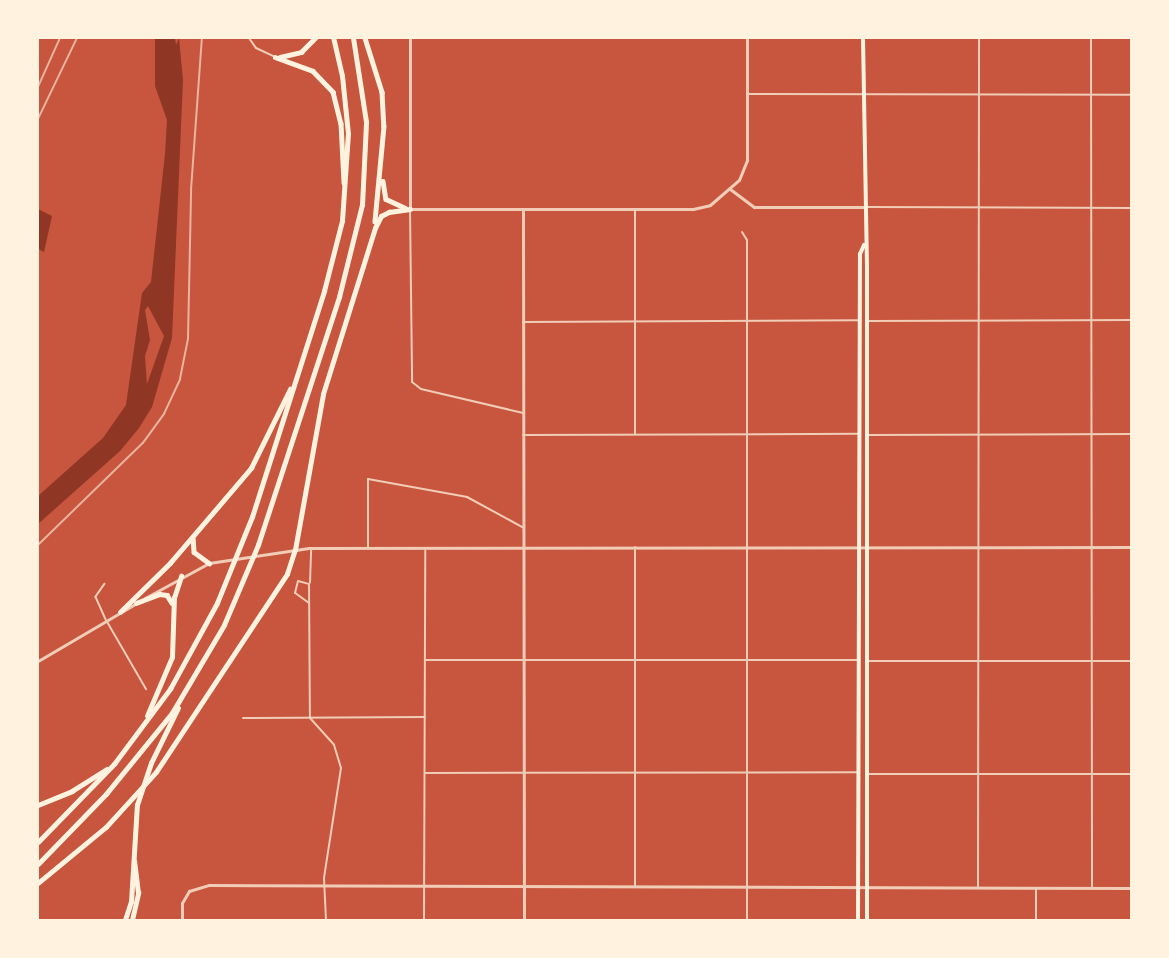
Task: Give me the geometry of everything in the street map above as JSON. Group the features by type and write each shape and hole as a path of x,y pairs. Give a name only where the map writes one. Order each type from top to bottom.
{"highway":[{"path":"275,57 301,52 315,38"},
{"path":"38,842 114,764 182,669 225,586 252,517 299,370 342,221 348,134 342,76 333,38"},
{"path":"125,921 131,902 134,816 146,777 194,679 224,625 258,545 353,246 365,187 367,144 364,90 353,38"},
{"path":"365,38 382,92 386,199 410,209"},
{"path":"275,57 313,71 336,99 343,149 342,221"},
{"path":"373,240 383,156"},
{"path":"38,884 87,845 128,805 156,772 287,574 295,550 318,412 381,216 410,209"},
{"path":"120,612 193,537 256,460 299,370"},
{"path":"193,537 194,552 212,562"},
{"path":"141,729 172,657 173,605 182,576"},
{"path":"136,603 164,594 173,605"},
{"path":"38,864 133,764 194,679"},
{"path":"38,805 72,791 114,764"},
{"path":"132,921 138,893 133,846"}],"main road":[{"path":"863,38 864,245 867,321 867,921"},
{"path":"858,921 860,254 864,245"}],"street":[{"path":"249,38 261,52 275,57"},
{"path":"410,38 412,382 421,389 523,413"},
{"path":"410,209 704,207 730,189 742,176 747,160 747,38"},
{"path":"978,888 979,38"},
{"path":"1091,38 1092,888"},
{"path":"747,94 1131,95"},
{"path":"730,189 754,207 1131,208"},
{"path":"523,209 524,921"},
{"path":"635,209 635,435"},
{"path":"742,232 747,240 747,921"},
{"path":"523,322 860,320"},
{"path":"867,321 1131,320"},
{"path":"523,435 860,434"},
{"path":"867,435 1131,434"},
{"path":"368,548 368,479 467,497 524,528"},
{"path":"635,547 635,887"},
{"path":"38,661 182,576 212,562 311,548 1131,547"},
{"path":"311,548 310,718 334,745 340,768 325,885 326,921"},
{"path":"424,921 425,548"},
{"path":"309,584 300,580 293,588 309,603"},
{"path":"105,584 96,597 106,620 146,689"},
{"path":"424,660 859,660"},
{"path":"867,661 1131,661"},
{"path":"243,718 424,717"},
{"path":"424,773 858,772"},
{"path":"867,774 1131,774"},
{"path":"182,921 182,903 192,889 209,885 1131,888"},
{"path":"1036,888 1036,921"}],"shaded area":[{"path":"155,38 175,38 176,45 179,38 183,80 172,338 152,407 139,428 120,451 38,524 38,496 103,438 126,405 142,293 151,282 165,154 167,120 155,86","holes":["148,306 164,336 147,384 145,356 150,340 145,310"]},
{"path":"38,209 52,216 44,252 38,249"}],"tram line":[{"path":"38,87 60,38"}],"railway":[{"path":"38,119 77,38"},
{"path":"38,545 143,443 164,414 180,379 188,339 191,190 202,38"}]}
